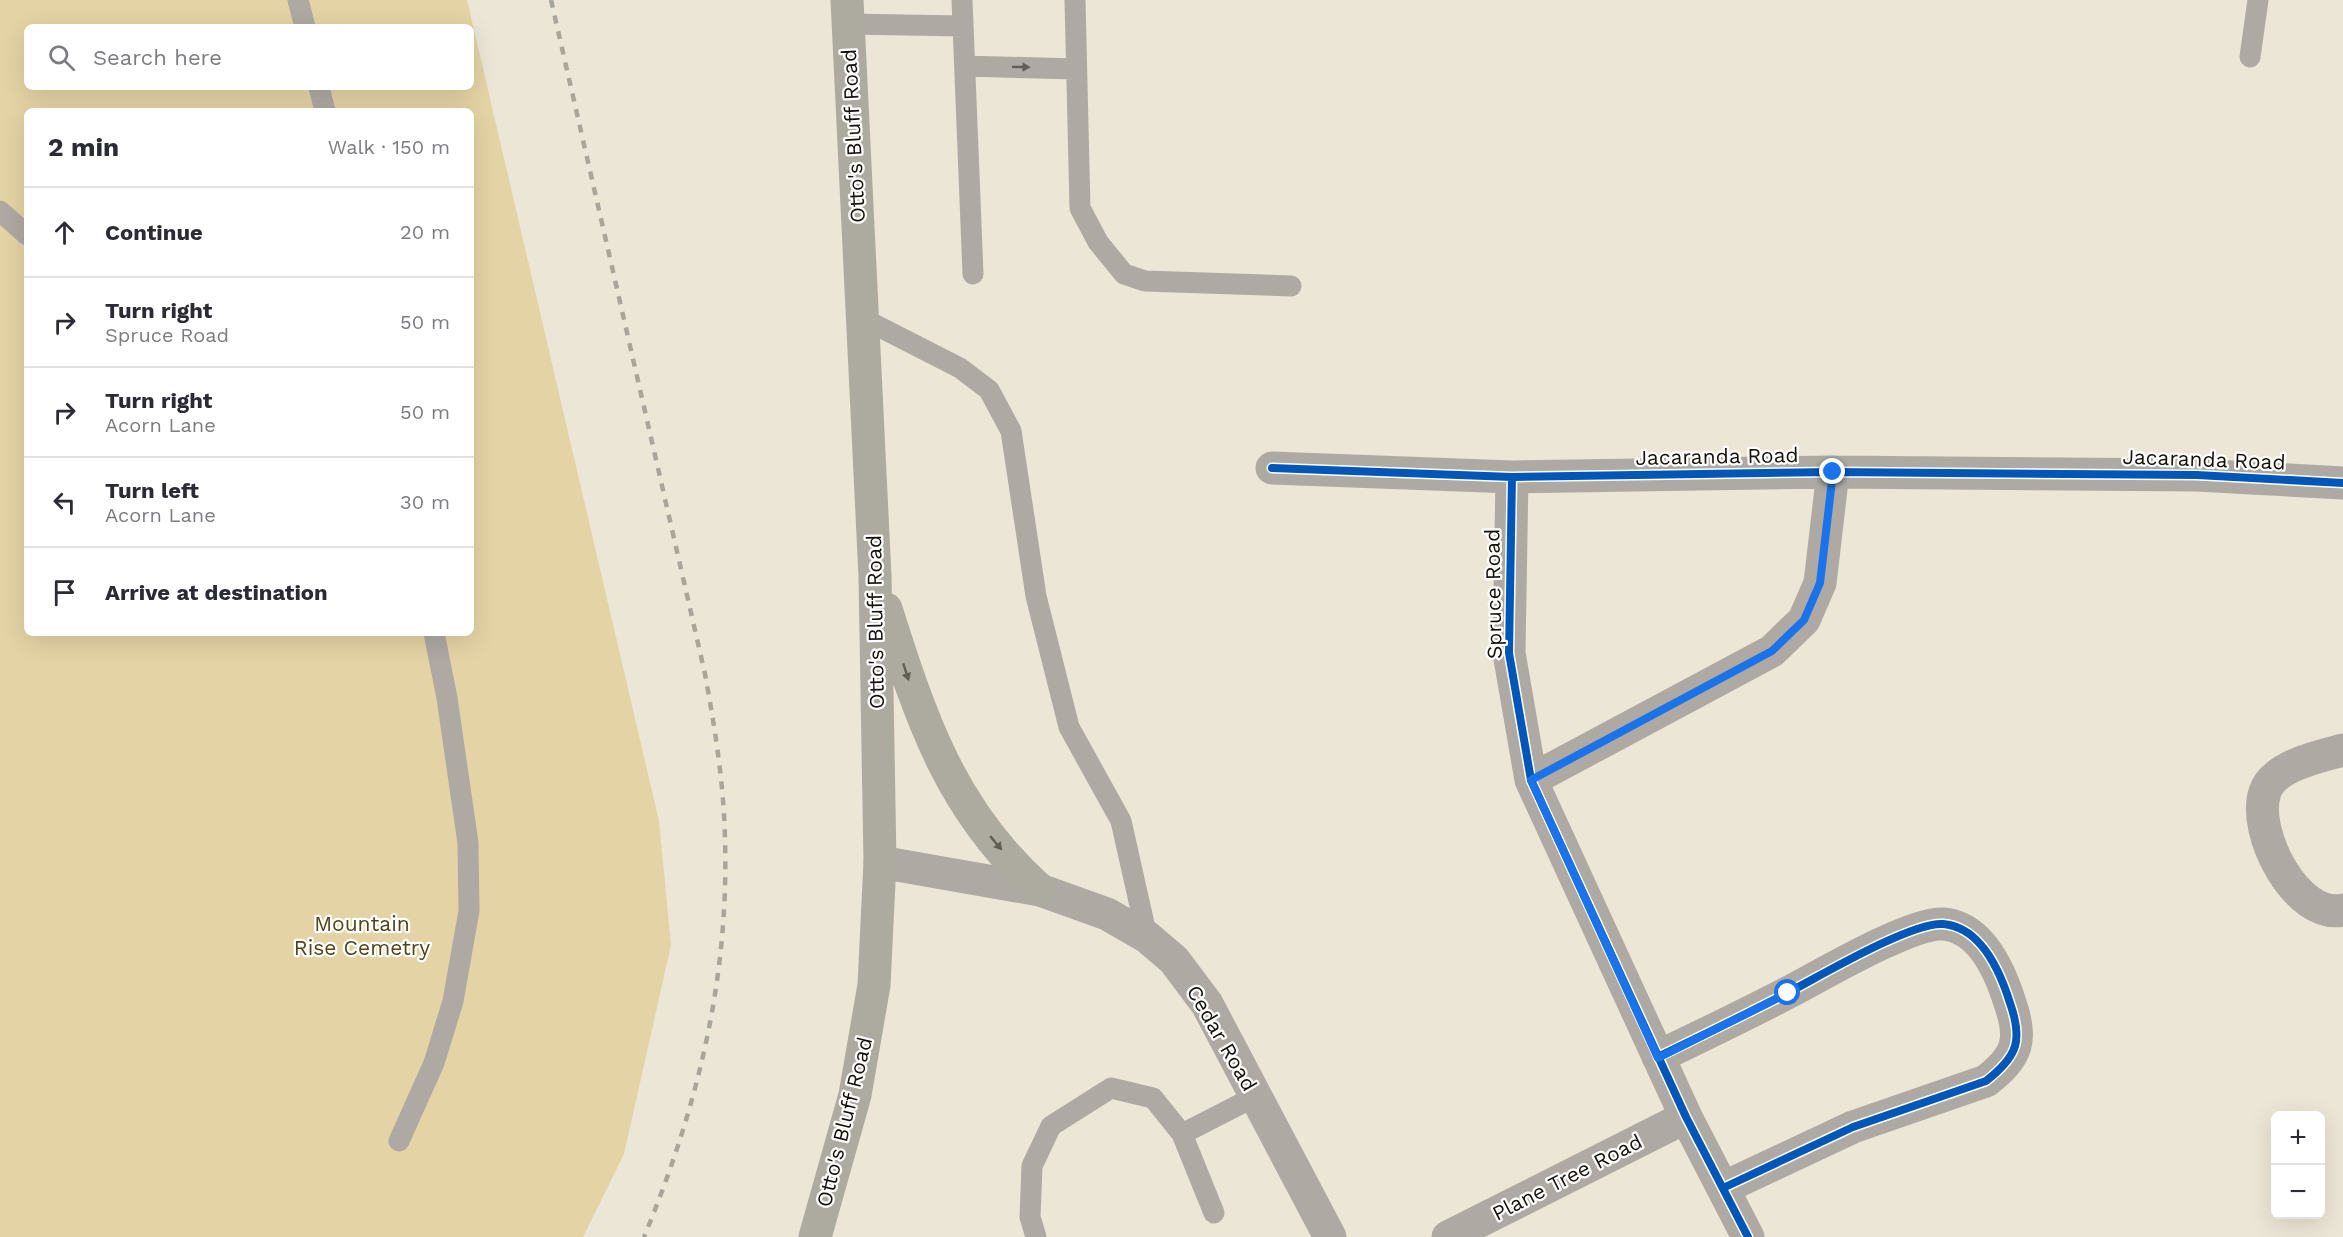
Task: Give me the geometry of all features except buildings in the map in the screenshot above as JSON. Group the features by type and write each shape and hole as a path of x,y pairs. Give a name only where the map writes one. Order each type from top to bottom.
{"main road":[{"name":"Otto's Bluff Road","path":"815,1237 859,1073 874,985 880,862 875,576 847,12"},
{"path":"875,576 915,702 933,745 964,802 1021,873 1040,890"}],"street":[{"name":"Jacaranda Road","path":"1272,468 1512,477 1833,472 2197,475 2343,483"},
{"path":"1531,780 1772,651 1804,620 1820,583 1833,472"},
{"name":"Spruce Road","path":"1512,477 1509,653 1531,780 1686,1117 1748,1237"},
{"path":"2343,750 2304,761 2282,772 2265,791 2262,816 2268,844 2282,872 2313,906 2335,912 2343,910"},
{"name":"Cedar Road","path":"880,862 1040,890 1107,914 1147,937 1174,960 1208,1004 1330,1237"},
{"path":"1658,1058 1880,945 1927,926 1944,924 1974,935 1986,951 2008,994 2018,1026 2015,1050 2002,1068 1986,1081 1853,1127 1723,1188"},
{"name":"Plane Tree Road","path":"1448,1237 1686,1117"}],"lane":[{"path":"298,0 304,24"},
{"path":"962,0 973,274"},
{"path":"1074,0 1080,208 1098,242 1124,274 1145,281 1291,286"},
{"path":"2250,57 2258,0"},
{"path":"847,12 963,26"},
{"path":"965,66 1076,69"},
{"path":"320,90 324,108"},
{"path":"0,211 24,232"},
{"path":"862,318 960,368 989,390 1011,431 1036,596 1069,727 1121,821 1147,937"},
{"path":"399,1141 434,1062 450,1011 469,911 468,843 447,698 435,636"},
{"path":"1036,1237 1030,1217 1032,1166 1051,1126 1078,1106 1111,1088 1153,1098 1182,1134 1214,1213"},
{"path":"1182,1134 1256,1096"}],"green space":[{"name":"Mountain Rise Cemetry","path":"0,0 467,0 473,24 24,24 24,90 474,90 474,30 659,821 671,945 624,1154 583,1237 0,1237"}],"railway":[{"path":"551,0 705,674 723,798 725,892 715,993 706,1043 680,1141 644,1237"}],"cycle path":[{"path":"1272,468 1512,477 1833,472 2197,475 2343,483"},
{"path":"1512,477 1509,653 1531,780 1686,1117 1748,1237"},
{"path":"1658,1057 1776,999 1868,950 1911,931 1929,926 1943,924 1968,933 1987,953 2001,978 2014,1016 2017,1037 2011,1055 1986,1081 1853,1127 1723,1188"}],"route":[{"path":"1788,993 1658,1058 1531,780 1772,651 1804,620 1820,583 1833,472"}]}
